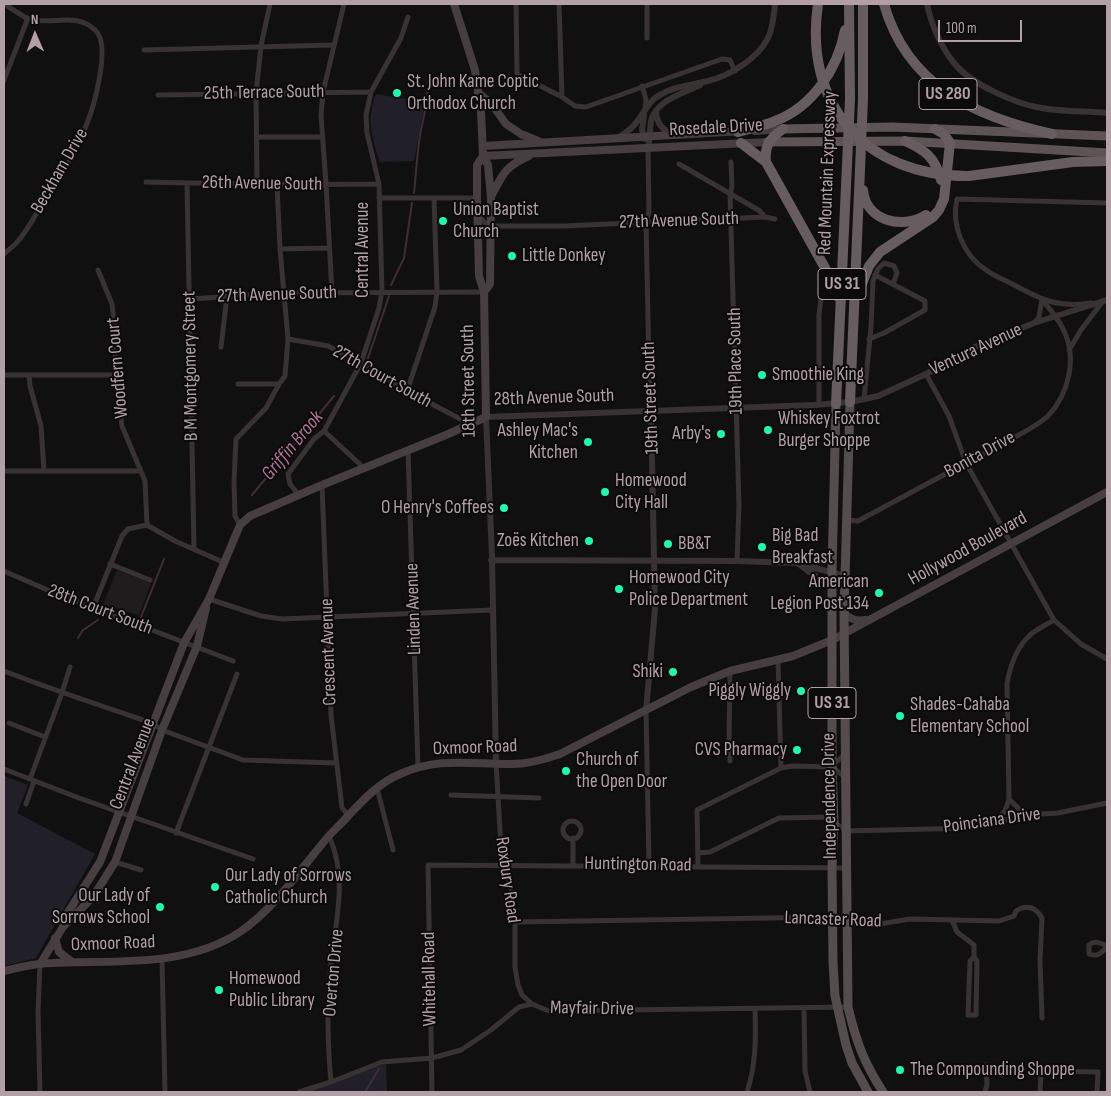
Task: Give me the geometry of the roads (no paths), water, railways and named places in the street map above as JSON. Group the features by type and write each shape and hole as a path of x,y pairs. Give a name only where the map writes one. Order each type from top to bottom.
{"highway":[{"path":"818,4 815,22 815,46 821,76 830,100 854,135 880,154 908,168 933,174 969,176 1073,162 1107,161"},
{"name":"Red Mountain Expressway","path":"850,402 861,166 863,4"},
{"name":"US 280","path":"884,4 894,30 922,72 956,99 973,109 1019,127 1052,134 1107,136"},
{"path":"738,132 776,121 793,112 813,97 834,65 843,40 849,6"},
{"name":"Red Mountain Expressway","path":"836,404 850,99 849,6"},
{"name":"Rosedale Drive","path":"783,129 892,127 1052,134"},
{"path":"783,129 768,142 765,152 766,162 835,286 841,306"},
{"path":"855,302 869,266 880,252 933,217 939,210 944,199 950,143 944,134 935,129"},
{"path":"861,166 864,197 866,204 874,213 886,221 903,224 920,219 934,208 941,186 940,178 934,160 923,149 905,141"},
{"name":"Rosedale Drive","path":"768,142 905,141 1107,153"},
{"path":"741,143 766,162"}],"main road":[{"name":"18th Street South","path":"454,4 474,70 483,146 483,156 477,164 477,198 479,276 484,292 486,417"},
{"path":"478,93 491,102 506,124 521,134 542,142"},
{"name":"Rosedale Drive","path":"483,146 783,129"},
{"name":"Rosedale Drive","path":"483,156 768,142"},
{"path":"491,197 501,176 512,164 533,154"},
{"path":"483,156 488,165 491,197 490,284 484,292"},
{"name":"Independence Drive","path":"850,402 844,613 848,1007 858,1047 883,1092"},
{"name":"Independence Drive","path":"836,404 832,571 833,962 837,1008 846,1045 852,1063 868,1092"},
{"name":"28th Avenue South","path":"250,516 486,417"},
{"name":"Hollywood Boulevard","path":"844,634 1107,492"},
{"name":"Central Avenue","path":"63,927 65,918 100,862 184,643 209,599 226,563 240,526 250,516"},
{"name":"Central Avenue","path":"40,964 63,927 93,897 115,862 162,730 196,647 209,599"},
{"path":"844,613 849,618 858,622 872,619"},
{"name":"Oxmoor Road","path":"4,971 40,964 162,959 180,956 210,946 239,932 267,909 329,836 377,788 400,774 418,767 448,762 509,764 543,760 576,746 690,687 730,671 793,656 844,634"},
{"path":"56,938 59,952 74,962"}],"street":[{"name":"Beckham Drive","path":"4,4 28,18 53,21 72,19 86,23 100,36 103,51 100,75 87,126 75,150 19,241 4,254"},
{"path":"257,183 256,92 260,46 270,4"},
{"path":"332,294 321,115 323,92 344,4"},
{"path":"516,4 518,74 575,106 586,107 722,59 730,60 735,71"},
{"path":"559,4 562,97"},
{"path":"647,4 647,38"},
{"path":"648,148 647,137 652,118 658,108 664,102 735,71 752,58 768,38 773,22 775,4"},
{"path":"928,4 936,32 953,62 981,85 1007,97 1042,108 1107,112"},
{"name":"Central Avenue","path":"299,495 290,484 288,474 314,439 324,431 361,363 379,308 382,292 380,198 367,132 366,115 371,92 401,38 408,17"},
{"path":"4,80 28,18"},
{"path":"144,50 334,45"},
{"path":"618,138 634,125 651,102 661,94 680,87 711,81"},
{"path":"642,86 646,99 642,130 647,137"},
{"name":"25th Terrace South","path":"158,95 256,92 371,92"},
{"path":"656,112 657,120 662,128 671,135"},
{"path":"256,137 322,137"},
{"name":"19th Street South","path":"646,710 655,609 646,222 649,212 648,148"},
{"name":"19th Place South","path":"731,162 732,186 730,194 739,505 737,561"},
{"path":"679,164 760,211 765,217 775,219"},
{"name":"26th Avenue South","path":"146,182 257,183 277,185 378,184"},
{"name":"B M Montgomery Street","path":"187,183 194,548"},
{"path":"240,526 235,516 236,439 266,408 285,376 288,339 280,249 277,185"},
{"path":"380,198 477,198"},
{"path":"407,391 435,307 437,291 434,198"},
{"path":"1106,300 1073,306 1042,300 985,270 965,248 956,223 955,207 957,199 1107,203"},
{"path":"478,214 484,222 491,226"},
{"name":"27th Avenue South","path":"491,226 765,217"},
{"path":"280,249 329,248"},
{"path":"864,399 871,327 873,281 878,268 884,263 894,266 896,273 893,284"},
{"name":"Woodfern Court","path":"98,270 112,304 115,330 115,374 122,426 145,481 147,525"},
{"path":"869,339 884,334 925,310 925,301 875,275"},
{"path":"818,405 818,315 822,290"},
{"name":"27th Avenue South","path":"190,299 284,293 484,292"},
{"path":"221,347 227,296"},
{"path":"1034,323 1038,317 1042,300"},
{"name":"Bonita Drive","path":"846,520 858,521 1034,426 1047,416 1064,391 1069,374 1069,350 1064,331 1056,317 1042,300"},
{"path":"1069,350 1081,330 1106,300"},
{"name":"Ventura Avenue","path":"850,402 878,396 926,374 975,347 1034,323 1106,300"},
{"name":"27th Court South","path":"288,339 328,346 470,424"},
{"path":"4,375 115,374"},
{"path":"926,374 949,416 966,463 1054,620 1082,644 1107,659"},
{"path":"29,375 30,386 41,426 44,471"},
{"path":"238,384 279,384"},
{"name":"28th Avenue South","path":"486,417 818,405 850,402"},
{"name":"18th Street South","path":"486,417 492,560 496,763"},
{"path":"324,431 360,462 364,468"},
{"name":"Linden Avenue","path":"408,450 418,767"},
{"path":"4,471 141,471"},
{"name":"Crescent Avenue","path":"322,485 331,715 342,808 349,816"},
{"path":"93,608 122,536 128,530 147,525 175,541 226,563"},
{"path":"492,560 654,560 798,563 845,576"},
{"path":"798,563 832,588"},
{"path":"110,564 150,580"},
{"name":"28th Court South","path":"4,571 52,592 233,661"},
{"path":"209,599 261,616 274,618 492,610"},
{"path":"994,823 1005,811 1009,799 1007,684 1010,667 1017,652 1030,635 1054,620"},
{"path":"778,660 781,768"},
{"path":"26,804 45,737 62,694 70,666"},
{"path":"4,671 62,694 76,696 152,723 162,730 243,760 336,763"},
{"path":"730,671 730,761"},
{"path":"176,833 237,674"},
{"path":"646,710 649,865"},
{"path":"832,710 844,710"},
{"path":"9,723 45,737"},
{"path":"832,767 845,754"},
{"name":"Roxbury Road","path":"496,763 502,864 511,888 515,922 515,967 522,995 519,1007"},
{"path":"698,866 697,810 781,768 792,766 832,767 845,777"},
{"path":"4,769 176,833 253,859"},
{"path":"377,788 394,850"},
{"path":"451,795 539,798"},
{"path":"1009,799 1025,815"},
{"name":"Poinciana Drive","path":"846,831 972,828 1025,815 1058,813 1107,803"},
{"path":"698,853 710,852 779,818 834,819 846,831 832,845"},
{"name":"Overton Drive","path":"329,836 335,848 340,890 338,920 330,975 329,1060 331,1082"},
{"path":"573,838 573,865"},
{"path":"115,862 141,870"},
{"name":"Huntington Road","path":"428,865 649,865 847,868"},
{"name":"Whitehall Road","path":"428,865 432,1092"},
{"name":"Lancaster Road","path":"515,922 833,917 855,924 880,924 910,919 999,921 1014,916 1016,911 1027,907 1034,908 1042,918 1040,961 1042,1018"},
{"path":"952,920 956,932 974,945 974,956 977,961 976,1015 968,1015 970,961 974,956"},
{"path":"162,959 165,1092"},
{"path":"40,964 38,983 40,1092"},
{"path":"969,984 977,984"},
{"path":"522,995 532,1004"},
{"name":"Mayfair Drive","path":"299,1092 382,1062 432,1058 461,1050 491,1030 519,1007 532,1004 549,1011 848,1007"},
{"path":"804,1008 805,1071 810,1092"},
{"path":"747,1092 755,1055 755,1009"},
{"path":"985,1092 986,1065"},
{"path":"1040,1092 1041,1071 1098,1072 1097,1092"}],"waterway":[{"name":"Griffin Brook","path":"414,193 419,142 427,99 428,77"},
{"name":"Griffin Brook","path":"391,285 404,258 412,203"},
{"name":"Griffin Brook","path":"367,361 389,296"},
{"name":"Griffin Brook","path":"252,495 334,396"},
{"name":"Griffin Brook","path":"141,617 164,559"},
{"name":"Griffin Brook","path":"78,638 83,630 98,620"},
{"path":"365,1092 379,1069"}],"place":[{"name":"St. John Kame Coptic Orthodox Church","path":"397,93"},
{"name":"Union Baptist Church","path":"443,221"},
{"name":"Little Donkey","path":"512,256"},
{"name":"Smoothie King","path":"762,375"},
{"name":"Whiskey Foxtrot Burger Shoppe","path":"768,430"},
{"name":"Arby's","path":"721,434"},
{"name":"Ashley Mac's Kitchen","path":"588,442"},
{"name":"Homewood City Hall","path":"605,492"},
{"name":"O Henry's Coffees","path":"504,508"},
{"name":"Zoës Kitchen","path":"589,541"},
{"name":"BB&T","path":"668,544"},
{"name":"Big Bad Breakfast","path":"762,547"},
{"name":"Homewood City Police Department","path":"619,589"},
{"name":"American Legion Post 134","path":"879,593"},
{"name":"Shiki","path":"673,672"},
{"name":"Piggly Wiggly","path":"801,691"},
{"name":"Shades-Cahaba Elementary School","path":"900,716"},
{"name":"CVS Pharmacy","path":"797,750"},
{"name":"Church of the Open Door","path":"566,771"},
{"name":"Our Lady of Sorrows Catholic Church","path":"215,887"},
{"name":"Our Lady of Sorrows School","path":"160,907"},
{"name":"Homewood Public Library","path":"219,990"},
{"name":"The Compounding Shoppe","path":"900,1070"}]}
